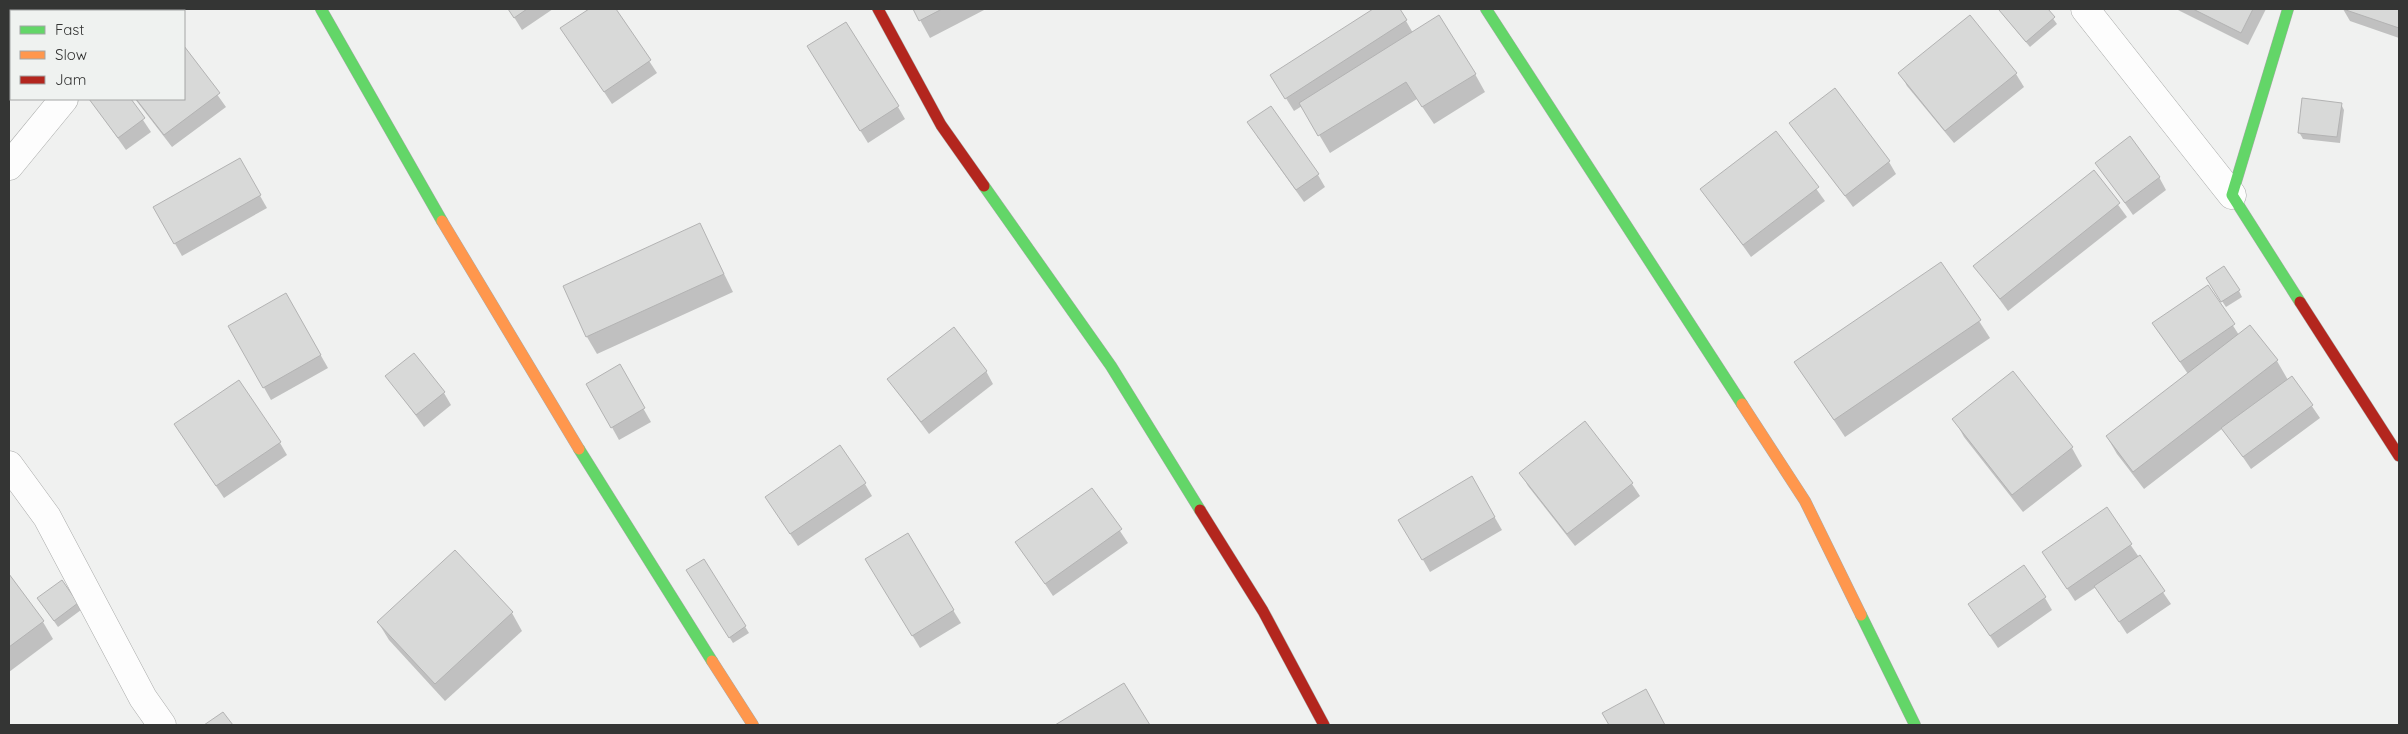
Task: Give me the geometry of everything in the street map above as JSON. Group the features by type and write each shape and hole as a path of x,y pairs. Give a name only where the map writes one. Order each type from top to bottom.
{"street":[{"path":"321,9 545,396 753,725"},
{"path":"878,9 941,125 1116,375 1263,611 1324,725"},
{"path":"1486,9 1805,500 1914,725"},
{"path":"2085,9 2232,195 2399,456"},
{"path":"2232,195 2288,9"},
{"path":"9,166 63,100"},
{"path":"9,465 46,517 143,698 162,725"}],"building":[{"path":"508,9 527,9 514,18"},
{"path":"589,9 616,9 651,60 604,92 560,28"},
{"path":"913,9 942,9 919,21"},
{"path":"1373,9 1400,9 1407,20 1285,99 1270,75"},
{"path":"2000,9 2048,9 2055,17 2026,42"},
{"path":"2193,9 2253,9 2241,33"},
{"path":"2343,9 2399,9 2399,28"},
{"path":"1439,15 1476,74 1422,107 1406,82 1318,136 1299,103"},
{"path":"1970,15 2017,73 1945,131 1898,73"},
{"path":"846,22 899,106 860,131 807,46"},
{"path":"185,47 220,93 164,135 137,100 185,100"},
{"path":"1835,88 1890,161 1845,196 1789,123"},
{"path":"2302,98 2342,103 2337,137 2298,133"},
{"path":"90,100 132,100 145,118 118,138"},
{"path":"1271,106 1319,174 1296,190 1247,122"},
{"path":"1776,131 1819,187 1743,245 1700,189"},
{"path":"2130,136 2160,177 2125,203 2095,163"},
{"path":"240,158 261,195 174,244 153,207"},
{"path":"2094,170 2120,203 2000,299 1973,266"},
{"path":"700,223 724,274 586,337 563,286"},
{"path":"1941,262 1981,320 1834,420 1794,362"},
{"path":"2224,266 2240,290 2221,302 2206,278"},
{"path":"2208,285 2235,324 2180,362 2152,323"},
{"path":"286,293 321,355 263,388 228,326"},
{"path":"2250,325 2278,360 2133,472 2106,436"},
{"path":"954,327 987,371 921,422 887,379"},
{"path":"414,353 445,392 416,415 385,376"},
{"path":"620,364 645,408 611,428 586,384"},
{"path":"2013,371 2073,447 2012,495 1952,419"},
{"path":"2292,376 2313,405 2243,457 2221,428"},
{"path":"239,380 281,442 216,486 174,424"},
{"path":"1585,421 1633,483 1567,534 1519,473"},
{"path":"840,445 866,483 790,534 765,497"},
{"path":"1472,476 1495,517 1422,560 1398,520"},
{"path":"1092,488 1122,529 1045,584 1015,542"},
{"path":"2107,507 2132,544 2067,589 2042,552"},
{"path":"908,533 954,610 912,636 865,559"},
{"path":"455,550 513,612 435,684 377,622"},
{"path":"2140,555 2165,591 2119,622 2094,586"},
{"path":"704,559 746,626 729,638 686,570"},
{"path":"2024,565 2046,597 1990,636 1968,604"},
{"path":"9,574 44,621 9,647"},
{"path":"62,580 78,603 54,621 37,598"},
{"path":"1124,683 1150,725 1055,725"},
{"path":"1646,689 1665,725 1609,725 1602,713"},
{"path":"223,712 233,725 204,725"}],"traffic: fast":[{"path":"321,9 442,221"},
{"path":"1486,9 1742,404"},
{"path":"2288,9 2232,195 2300,302"},
{"path":"984,186 1111,366 1200,510"},
{"path":"579,449 712,661"},
{"path":"1861,615 1915,725"}],"traffic: slow":[{"path":"442,221 579,449"},
{"path":"1742,404 1805,501 1861,615"},
{"path":"712,661 753,725"}],"traffic: jam":[{"path":"878,9 941,125 984,186"},
{"path":"2300,302 2399,456"},
{"path":"1200,510 1263,611 1324,725"}]}
